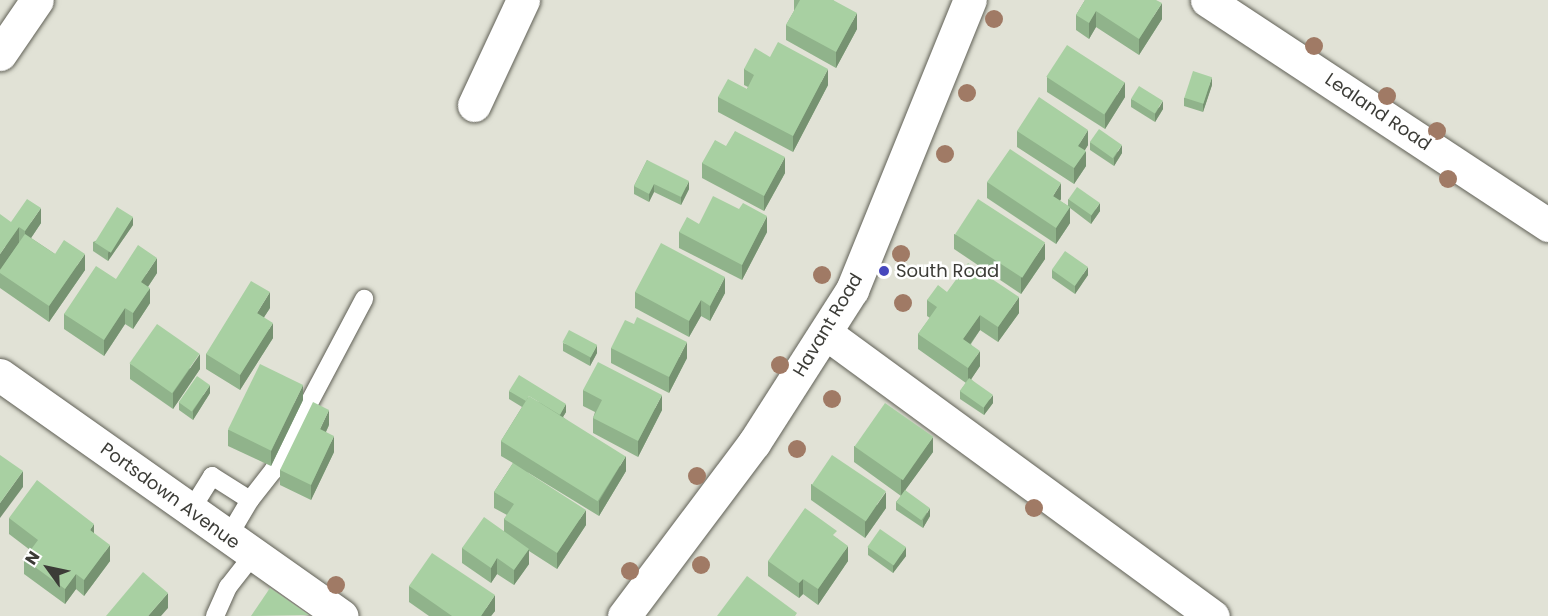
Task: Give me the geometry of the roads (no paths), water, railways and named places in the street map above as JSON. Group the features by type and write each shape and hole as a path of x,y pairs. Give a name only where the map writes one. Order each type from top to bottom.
{"street":[{"path":"0,54 37,0"},
{"path":"474,105 523,0"},
{"name":"Havant Road","path":"624,616 754,443 827,334 871,249 970,0"},
{"name":"Lealand Road","path":"1207,0 1548,225"},
{"path":"827,334 1213,616"},
{"name":"Portsdown Avenue","path":"0,375 342,616"}],"lane":[{"path":"215,616 228,587 250,500 273,471 364,299"},
{"path":"191,510 212,476 250,500"}],"place":[{"name":"South Road","path":"884,271"}]}
